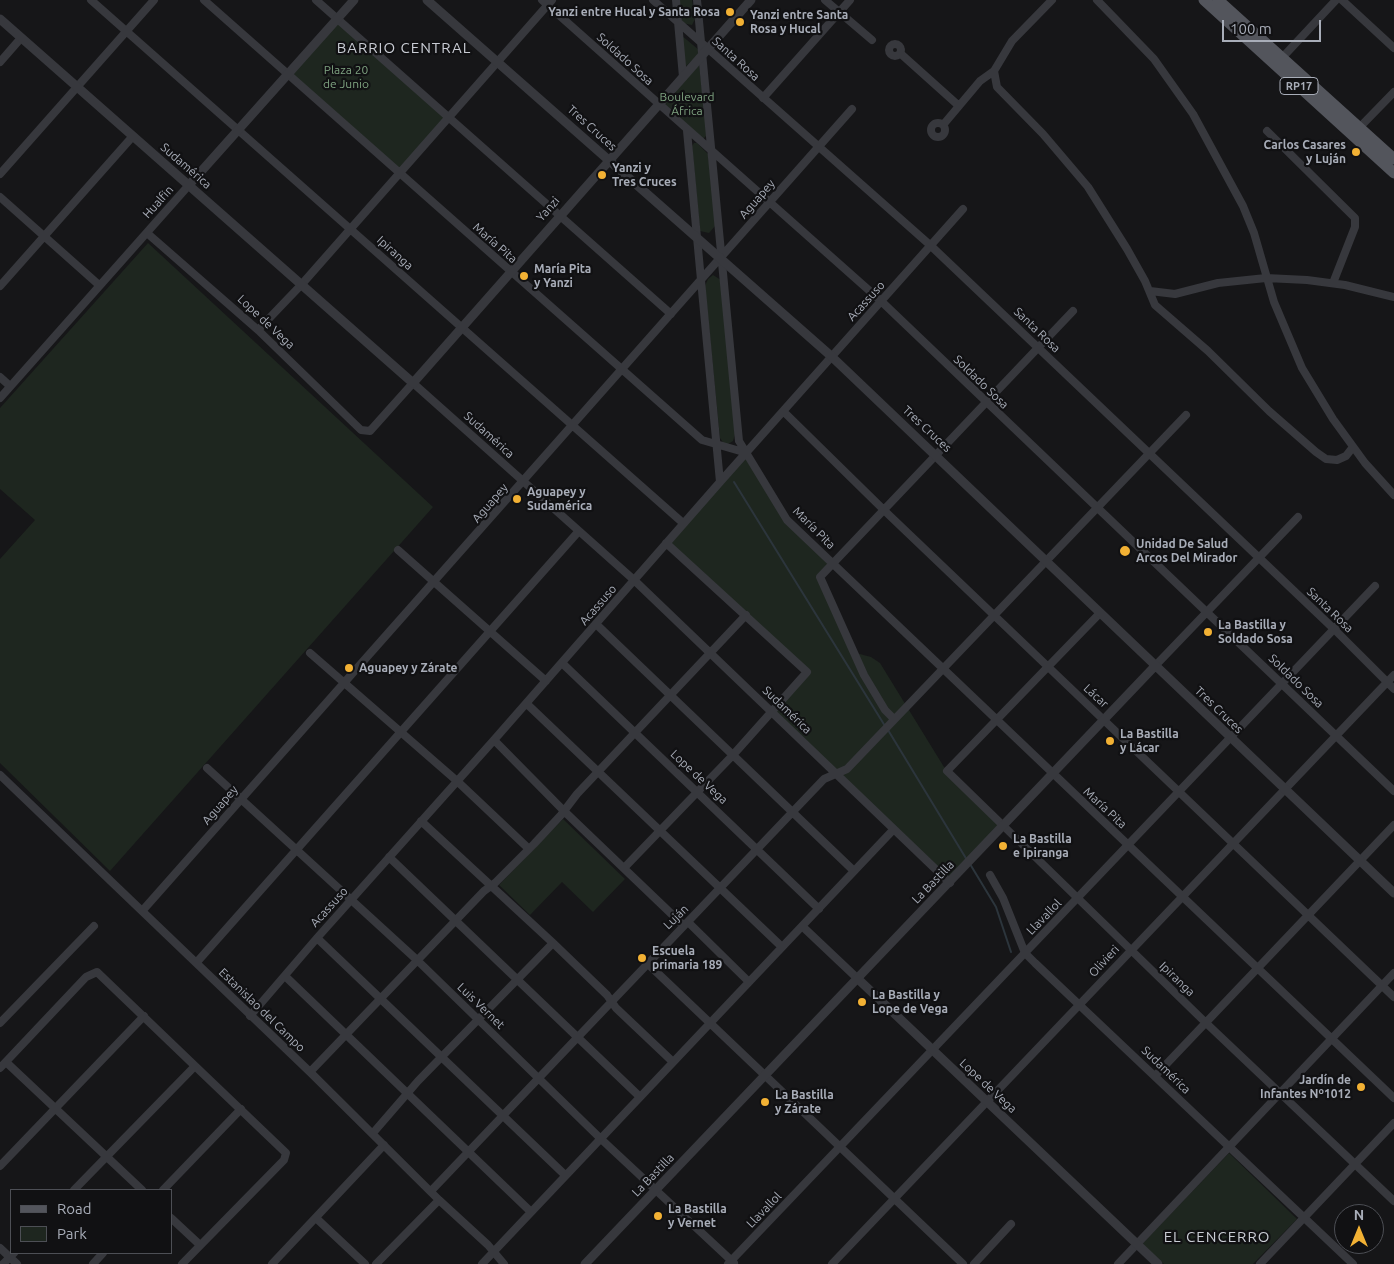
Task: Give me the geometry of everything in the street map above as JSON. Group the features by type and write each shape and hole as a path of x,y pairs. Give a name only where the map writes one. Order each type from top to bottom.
{"main road":[{"name":"RP17","path":"1204,0 1360,128 1394,160"},
{"name":"RP17","path":"1218,0 1278,62 1394,173"}],"street":[{"name":"Ipiranga","path":"92,0 683,524"},
{"path":"0,174 154,0"},
{"name":"María Pita","path":"204,0 702,440 717,446 747,452 787,520 1394,1098"},
{"path":"316,0 671,314"},
{"name":"Hualfin","path":"0,398 354,0"},
{"name":"Tres Cruces","path":"427,0 831,356 937,455 1046,562 1394,893"},
{"name":"Santa Rosa","path":"653,0 704,48 930,245 1334,629 1394,689"},
{"path":"676,0 683,77"},
{"path":"697,0 704,48 738,435 741,445 747,452"},
{"name":"Yanzi","path":"364,432 370,430 683,77 704,48 751,0"},
{"path":"826,0 872,40"},
{"path":"763,98 850,0"},
{"path":"942,125 980,81 994,71 1012,41 1052,0"},
{"path":"1097,0 1154,59 1193,114 1243,206 1254,233 1266,278 1283,326 1302,368 1333,419 1353,447 1394,495"},
{"path":"1278,62 1336,0"},
{"path":"1342,0 1394,48"},
{"path":"258,330 302,284 400,174 547,2"},
{"name":"Soldado Sosa","path":"547,2 687,131 881,301 1394,791"},
{"name":"Sudamérica","path":"0,19 302,284 634,580 950,883"},
{"path":"0,62 21,38"},
{"path":"901,54 959,106"},
{"path":"994,71 996,86 1043,134 1088,187 1127,249 1150,291 1155,305 1208,350 1269,411 1316,452 1326,459 1337,460 1346,456 1353,447"},
{"path":"1360,128 1394,92"},
{"name":"Aguapey","path":"143,910 852,110"},
{"path":"687,131 720,482"},
{"path":"1266,131 1355,218 1355,227 1333,283"},
{"path":"0,286 133,136"},
{"path":"0,197 99,285"},
{"name":"Acassuso","path":"250,1016 831,356 963,209"},
{"name":"Lope de Vega","path":"147,232 258,330 356,427 364,432"},
{"path":"1150,291 1182,293 1218,283 1266,278 1333,283 1394,297"},
{"path":"1073,311 820,577 864,674 892,721 1186,415"},
{"path":"0,377 10,386"},
{"name":"Lácar","path":"784,411 884,510 1104,718 1394,997"},
{"name":"La Bastilla","path":"585,1264 950,883 1104,718 1298,517"},
{"path":"197,962 578,532"},
{"path":"624,868 806,675 806,669 666,543"},
{"path":"398,550 546,681"},
{"name":"Llavallol","path":"732,1263 932,1050 1375,586"},
{"path":"996,721 1100,613"},
{"path":"310,1072 417,960 530,849 577,794 746,615"},
{"path":"596,624 854,871"},
{"path":"310,653 457,781 530,849"},
{"name":"Lope de Vega","path":"562,663 818,909"},
{"name":"Olivieri","path":"832,1264 1394,675"},
{"path":"526,704 782,947"},
{"name":"Luján","path":"431,1191 612,1002 646,963 824,779 847,769 892,721"},
{"name":"Ipiranga","path":"996,721 947,771 1076,899 1394,1201"},
{"path":"494,740 624,868 749,982"},
{"name":"Luis Vernet","path":"207,768 417,960 540,1078 600,1139 732,1263"},
{"name":"Estanislao del Campo","path":"0,775 197,962 250,1016 373,1133 504,1264"},
{"path":"421,821 553,943 673,1062"},
{"path":"1155,1076 1394,825"},
{"path":"482,1264 530,1211 893,830"},
{"path":"389,858 639,1096"},
{"name":"Sudamérica","path":"990,875 1003,898 1025,953 1353,1264"},
{"path":"0,1023 94,926"},
{"name":"Lope de Vega","path":"802,926 1158,1264"},
{"path":"317,938 565,1175"},
{"path":"373,1133 407,1093 553,943"},
{"path":"646,963 963,1264"},
{"path":"0,1068 86,977 94,972 101,973 195,1066 283,1149 285,1157 182,1264"},
{"path":"1118,1264 1394,973"},
{"path":"284,976 530,1211"},
{"path":"0,1166 144,1016"},
{"path":"6,1062 141,1189"},
{"path":"75,1189 195,1066"},
{"path":"164,1189 241,1109"},
{"path":"1260,1264 1394,1123"},
{"path":"272,1264 384,1146"},
{"path":"376,1264 439,1200"},
{"path":"316,1218 365,1264"},
{"path":"172,1219 200,1245"},
{"path":"974,1264 1011,1224"},
{"path":"93,1264 102,1254"},
{"path":"3,1264 12,1255 17,1264"}],"green space":[{"path":"678,0 692,0 695,19 692,25 682,23"},
{"name":"Plaza 20 de Junio","path":"338,19 449,118 400,173 288,75"},
{"name":"Boulevard África","path":"681,35 700,53 685,67"},
{"name":"Boulevard África","path":"699,65 708,134 703,139 664,104"},
{"name":"Boulevard África","path":"694,143 697,143 708,154 716,225 709,233 700,231 692,146"},
{"path":"148,243 433,507 110,871 0,763 0,559 35,520 0,489 0,408"},
{"path":"713,275 721,280 735,434 733,441 728,444 724,444 720,438 705,286 708,279"},
{"path":"747,453 787,520 834,564 820,577 856,653 871,657 880,663 944,767 1003,827 950,883 771,712 806,675 666,543"},
{"path":"563,819 625,879 593,912 562,882 530,915 499,885"},
{"path":"1229,1153 1297,1219 1253,1264 1164,1264 1142,1244"}],"waterway":[{"path":"734,482 885,726"},
{"path":"888,730 967,860"},
{"path":"970,864 996,907 1011,952"}],"place":[{"name":"Yanzi entre Hucal y Santa Rosa","path":"730,12"},
{"name":"Yanzi entre Santa Rosa y Hucal","path":"740,22"},
{"name":"Carlos Casares y Luján","path":"1356,152"},
{"name":"Yanzi y Tres Cruces","path":"602,175"},
{"name":"María Pita y Yanzi","path":"524,276"},
{"name":"Aguapey y Sudamérica","path":"517,499"},
{"name":"Unidad De Salud Arcos Del Mirador","path":"1125,551"},
{"name":"La Bastilla y Soldado Sosa","path":"1208,632"},
{"name":"Aguapey y Zárate","path":"349,668"},
{"name":"La Bastilla y Lácar","path":"1110,741"},
{"name":"La Bastilla e Ipiranga","path":"1003,846"},
{"name":"Escuela primaria 189","path":"642,958"},
{"name":"La Bastilla y Lope de Vega","path":"862,1002"},
{"name":"Jardín de Infantes Nº1012","path":"1361,1087"},
{"name":"La Bastilla y Zárate","path":"765,1102"},
{"name":"La Bastilla y Vernet","path":"658,1216"}],"district":[{"name":"BARRIO CENTRAL","path":"404,48"},
{"name":"EL CENCERRO","path":"1217,1237"}]}
